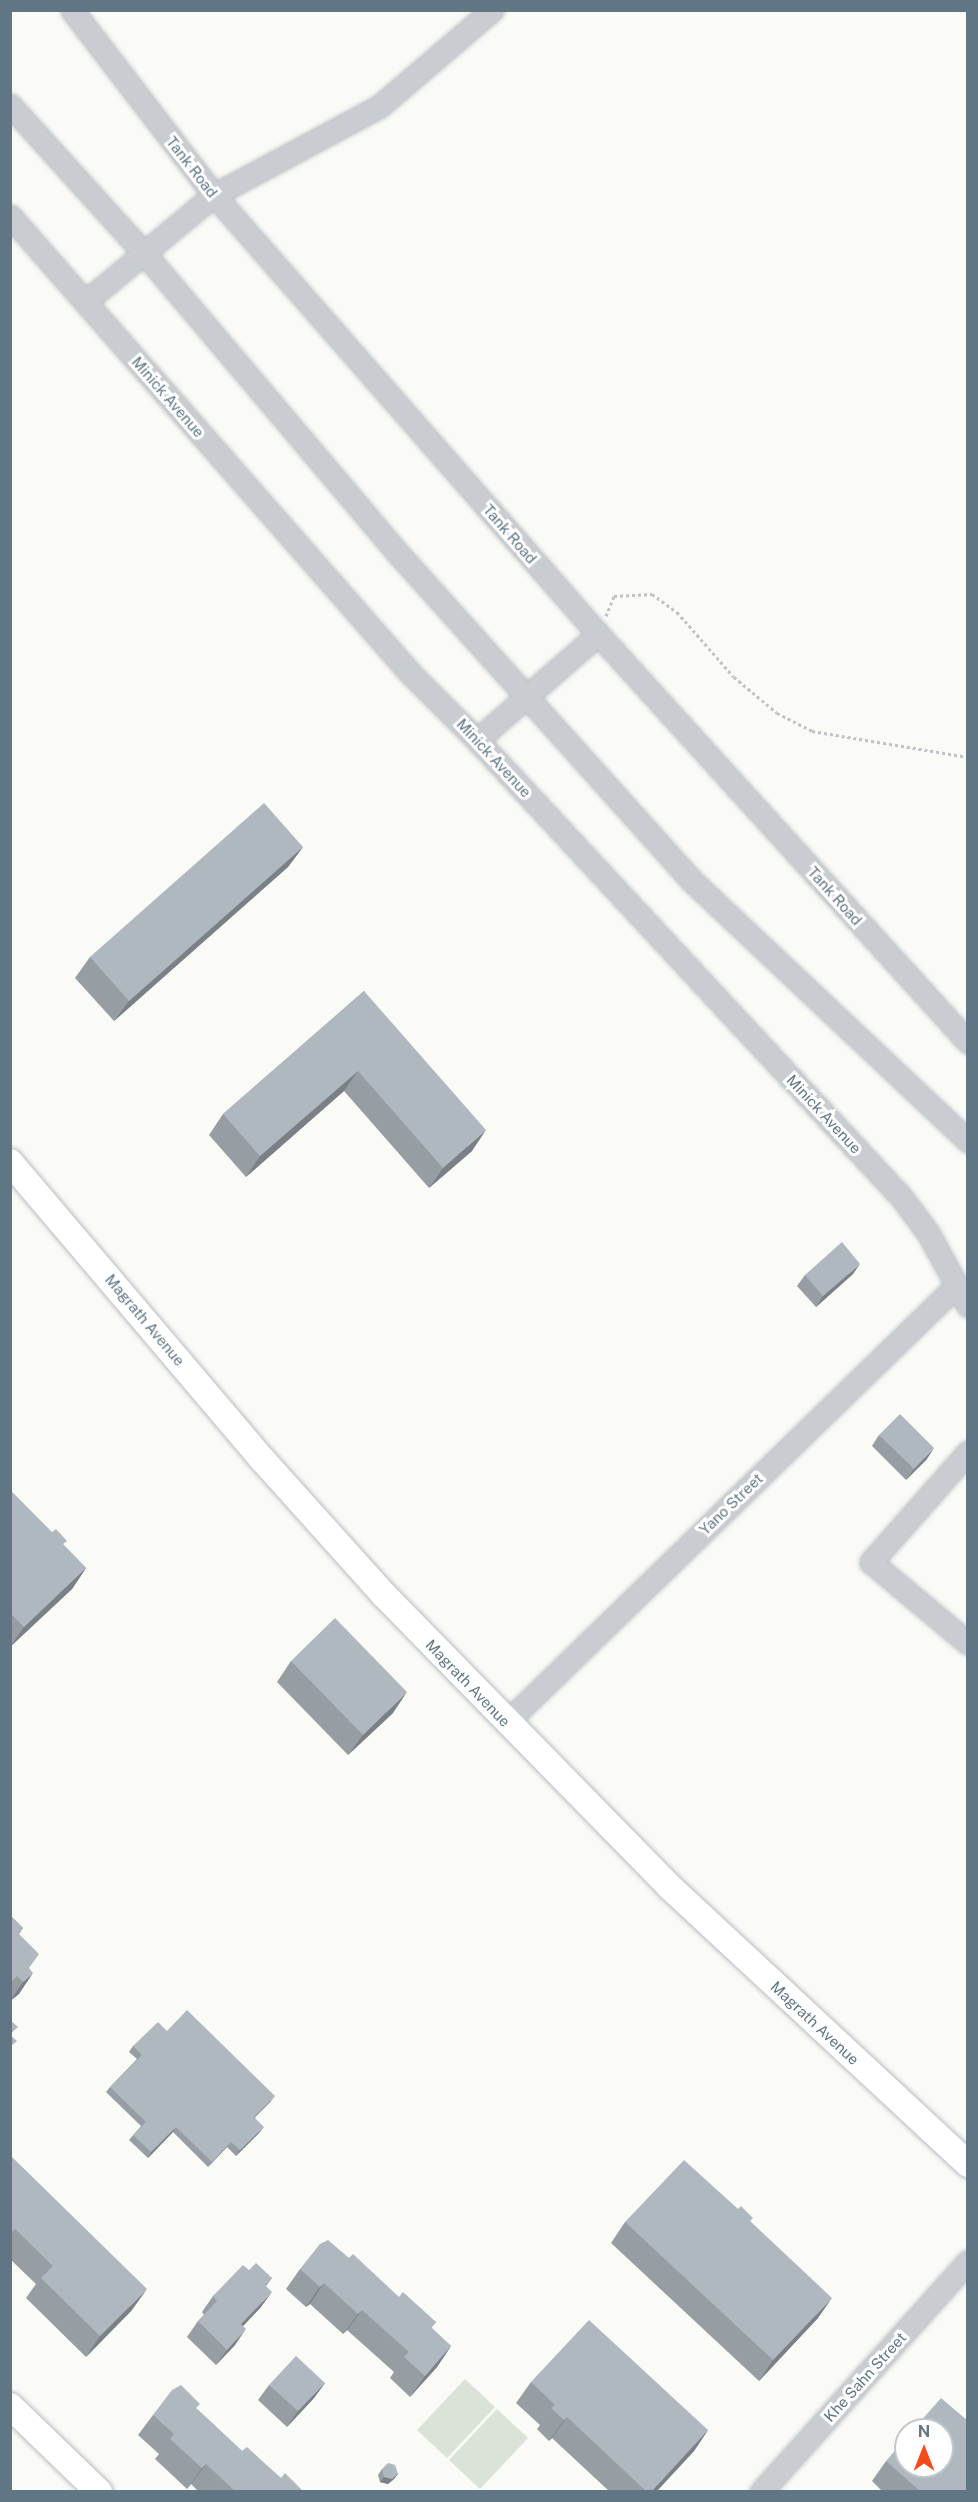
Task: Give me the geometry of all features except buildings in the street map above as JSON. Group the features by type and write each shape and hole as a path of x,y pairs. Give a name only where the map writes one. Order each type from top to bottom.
{"main road":[{"name":"Magrath Avenue","path":"10,1162 262,1459 384,1595 506,1723 670,1887 968,2164"},
{"path":"10,2406 99,2492"}],"street":[{"name":"Tank Road","path":"72,10 214,195 598,634 968,1042"},
{"path":"85,302 214,195 380,106 492,10"},
{"path":"10,105 144,254 303,444 690,879 784,972 880,1056 968,1141"},
{"name":"Minick Avenue","path":"10,216 404,665 477,740 902,1198 928,1233 968,1306"},
{"path":"477,740 598,634"},
{"name":"Yano Street","path":"506,1723 957,1285"},
{"path":"962,1458 871,1562 968,1643"},
{"name":"Khe Sahn Street","path":"761,2492 968,2261"}],"path":[{"path":"598,634 614,596 652,594 677,612 734,677 777,713 813,731 968,757"}],"shaded area":[{"path":"465,2379 495,2407 447,2458 417,2430"},
{"path":"497,2409 528,2438 480,2489 449,2460"}]}
